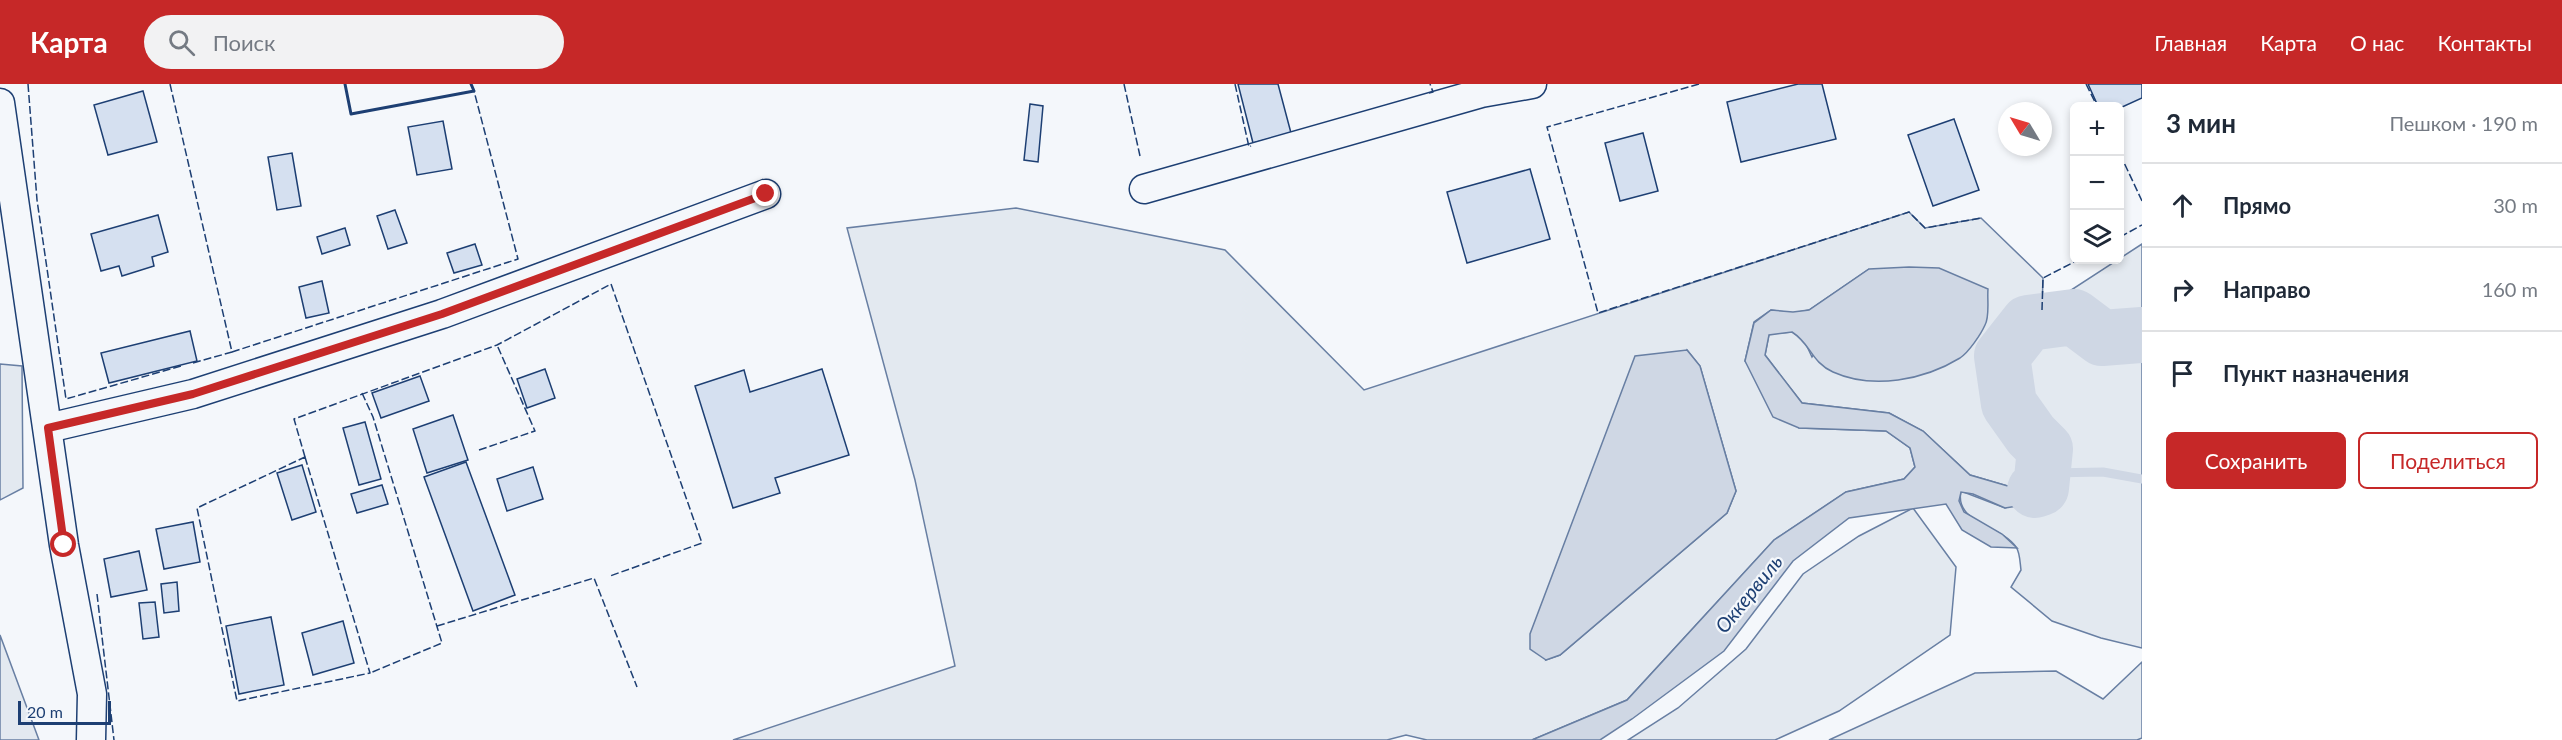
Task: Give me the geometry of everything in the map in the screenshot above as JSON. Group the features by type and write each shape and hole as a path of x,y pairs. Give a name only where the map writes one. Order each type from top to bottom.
{"street":[{"path":"1144,189 1481,93 1532,84"},
{"path":"0,103 64,545 92,694 92,740"},
{"path":"48,428 193,394 432,317 766,194"}],"shaded area":[{"path":"1016,208 1225,250 1364,390 1909,212 1925,228 1981,218 2043,278 2042,309 2111,264 2124,264 2124,256 2142,244 2142,648 2101,638 2052,621 2011,587 2021,570 2016,547 2000,533 1971,517 1961,502 1961,491 2005,508 2059,490 2060,446 2030,424 2025,479 2011,487 1970,475 1923,431 1889,413 1802,403 1765,355 1769,334 1792,332 1804,340 1812,357 1869,269 1809,310 1793,313 1771,310 1754,322 1745,361 1799,428 1886,431 1910,448 1915,467 1904,479 1846,492 1774,540 1627,700 1532,740 1427,740 1406,735 1387,740 733,740 955,666 915,480 847,228","holes":["1687,350 1700,366 1736,491 1727,513 1560,655 1546,660"]},
{"path":"0,364 22,366 23,488 0,500"},
{"path":"1913,508 1956,567 1950,635 1839,711 1775,740 1628,740 1678,708 1746,649 1803,574 1859,536"},
{"path":"0,635 39,740 0,740"},
{"path":"2142,662 2142,738 2137,740 1829,740 1975,673 2056,671 2103,699"}],"water":[{"path":"1939,268 1988,289 1987,321 1974,343 1960,358 1946,366 1915,377 1881,381 1848,377 1833,372 1820,363 1792,332 1769,335 1765,355 1802,403 1889,413 1923,431 1970,475 2011,487 2024,479 2027,445 2016,431 2030,424 2060,446 2059,490 2044,502 2005,508 1973,494 1961,492 1959,501 1964,512 2002,534 2017,548 1991,547 1962,530 1946,504 1849,518 1793,561 1724,651 1632,719 1600,740 1532,740 1627,700 1774,540 1846,492 1904,479 1915,467 1910,448 1886,431 1799,428 1773,417 1745,361 1754,323 1771,310 1793,312 1809,310 1869,269"},
{"path":"1687,350 1700,366 1736,491 1727,513 1560,655 1546,660 1530,649 1530,634 1635,356"}],"building":[{"path":"1238,84 1278,84 1291,133 1253,143"},
{"path":"1798,84 1822,84 1836,139 1741,162 1727,102"},
{"path":"2088,84 2142,84 2142,98 2124,106 2124,102 2096,102"},
{"path":"143,91 157,142 108,155 94,105"},
{"path":"1030,104 1043,106 1038,162 1024,160"},
{"path":"1954,119 1979,190 1933,206 1908,135"},
{"path":"443,121 452,169 417,175 408,127"},
{"path":"1643,133 1658,191 1620,201 1605,143"},
{"path":"292,153 301,206 277,210 268,157"},
{"path":"1530,169 1550,239 1467,263 1447,192"},
{"path":"395,210 407,243 388,249 377,216"},
{"path":"158,215 168,252 152,257 154,266 122,276 119,266 101,271 91,234"},
{"path":"345,228 350,245 322,254 317,237"},
{"path":"475,244 482,265 454,273 447,253"},
{"path":"322,281 329,313 306,318 299,287"},
{"path":"190,331 197,361 109,383 101,353"},
{"path":"545,369 555,398 527,408 517,379"},
{"path":"822,369 849,455 775,478 780,493 733,508 695,386 744,370 750,392"},
{"path":"420,376 429,401 381,418 372,393"},
{"path":"453,415 468,460 427,473 413,429"},
{"path":"365,422 381,479 359,485 343,428"},
{"path":"466,462 515,595 473,611 424,477"},
{"path":"302,465 316,512 292,520 277,473"},
{"path":"533,467 543,499 507,511 497,479"},
{"path":"382,485 388,504 357,513 351,494"},
{"path":"193,522 200,562 164,569 156,529"},
{"path":"139,551 147,590 111,597 104,559"},
{"path":"177,582 179,611 164,613 161,584"},
{"path":"155,602 159,637 143,639 139,603"},
{"path":"271,617 284,685 239,694 226,626"},
{"path":"343,621 354,663 313,675 302,633"}],"waterway":[{"name":"Оккервиль","path":"2035,490 2041,488 2045,449 2031,435 2009,404 2002,356 2028,323 2074,317 2102,338 2142,335"},
{"path":"2049,473 2103,472 2142,479"}],"fence":[{"path":"28,84 37,200 66,399 181,366"},
{"path":"170,84 232,352 518,259 474,91"},
{"path":"1124,84 1140,156"},
{"path":"1235,84 1249,147 1251,146"},
{"path":"1429,93 1433,92 1430,84"},
{"path":"1699,84 1547,127 1598,313 1909,212 1925,228 1981,218"},
{"path":"2086,84 2095,102"},
{"path":"2121,156 2142,201"},
{"path":"2124,235 2142,225"},
{"path":"2042,310 2043,278 2070,264"},
{"path":"305,457 294,419 497,345 611,284 702,543 610,576"},
{"path":"479,450 535,431 497,345"},
{"path":"193,363 232,352"},
{"path":"362,393 373,417 442,643 370,673"},
{"path":"305,457 370,673 237,701 197,508 305,457"},
{"path":"437,626 594,578 637,687"},
{"path":"97,594 114,740"}],"wall":[{"path":"345,84 351,114 474,91 471,84"}],"route":[{"path":"64,545 48,428 193,394 442,314 766,194"}]}
